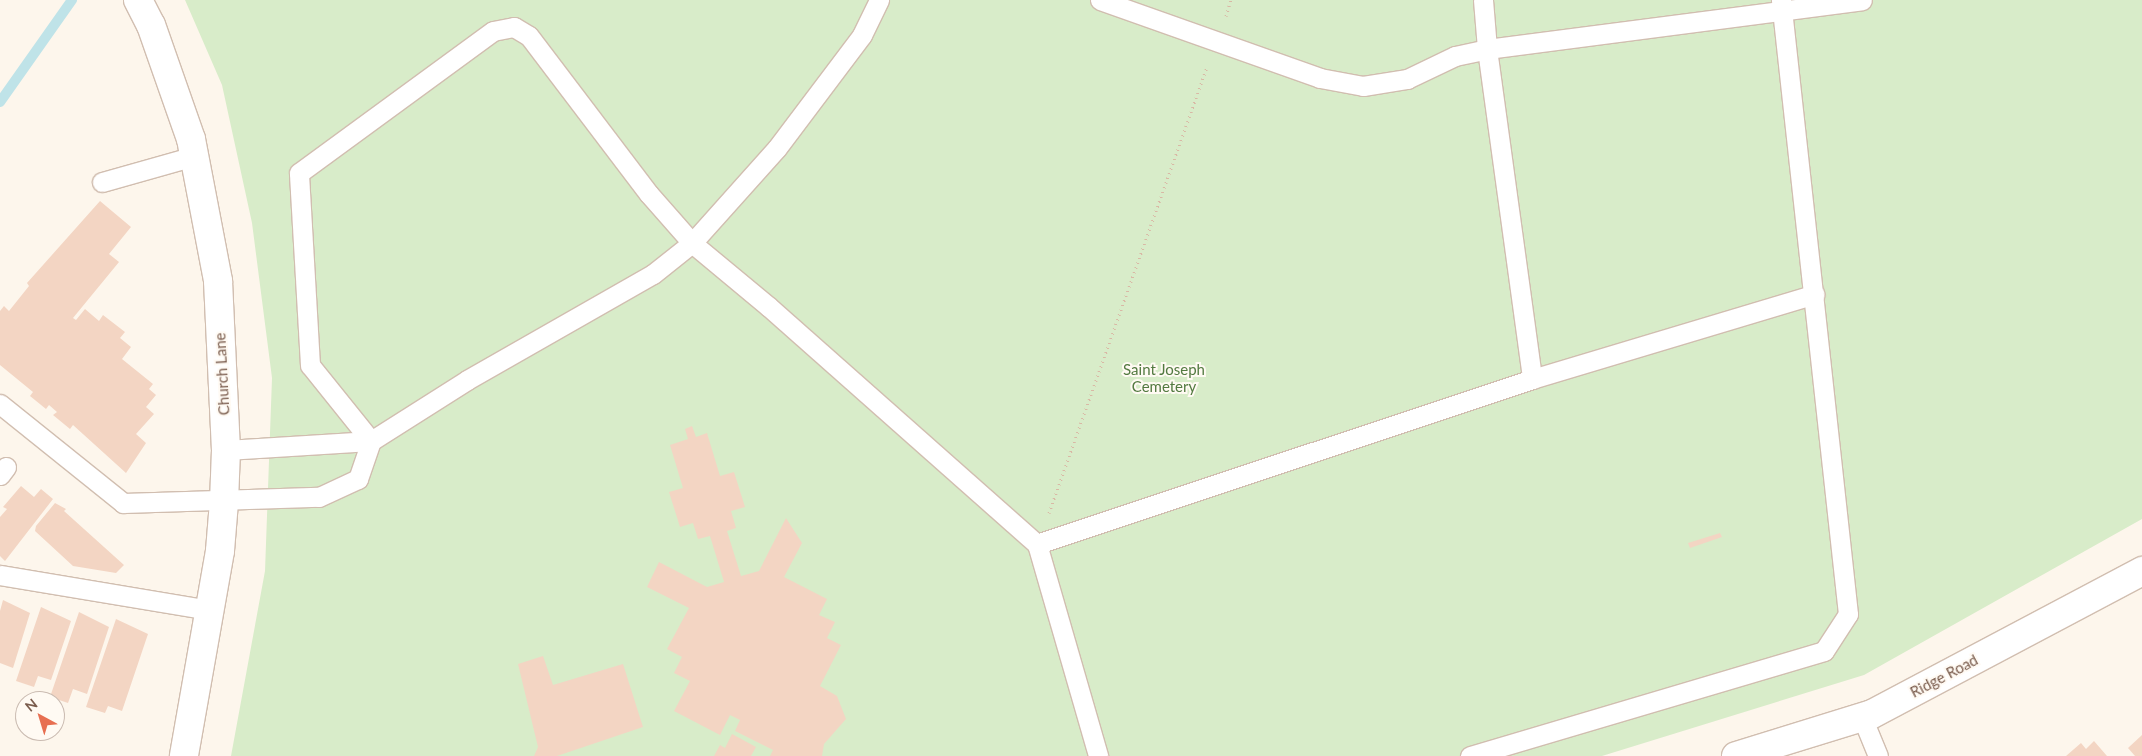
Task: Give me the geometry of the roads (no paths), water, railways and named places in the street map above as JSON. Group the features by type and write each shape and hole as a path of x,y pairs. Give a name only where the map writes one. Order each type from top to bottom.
{"street":[{"name":"Church Lane","path":"138,0 151,25 194,156 218,281 226,450 224,502 210,610 184,756"},
{"name":"Ridge Road","path":"1736,756 1862,717 2142,571"}],"lane":[{"path":"226,450 371,442 467,380 653,274 692,243 777,148 862,34 879,0"},
{"path":"1100,0 1320,78 1363,86 1407,79 1455,56 1487,50 1782,6 1862,0"},
{"path":"1483,0 1487,50 1532,378"},
{"path":"1470,756 1824,651 1848,614 1815,294 1782,6"},
{"path":"371,442 310,365 299,173 493,31 514,27 529,36 649,194 692,243 769,307 1037,544 1098,756"},
{"path":"102,182 194,156"},
{"path":"1037,544 1532,378 1815,294"},
{"path":"0,404 123,503 224,502 319,497 358,479 371,442"},
{"path":"0,574 210,610"},
{"path":"1862,717 1878,756"}],"waterway":[{"path":"0,102 72,0"}],"park label":[{"name":"Saint Joseph Cemetery","path":"1164,378"}]}
